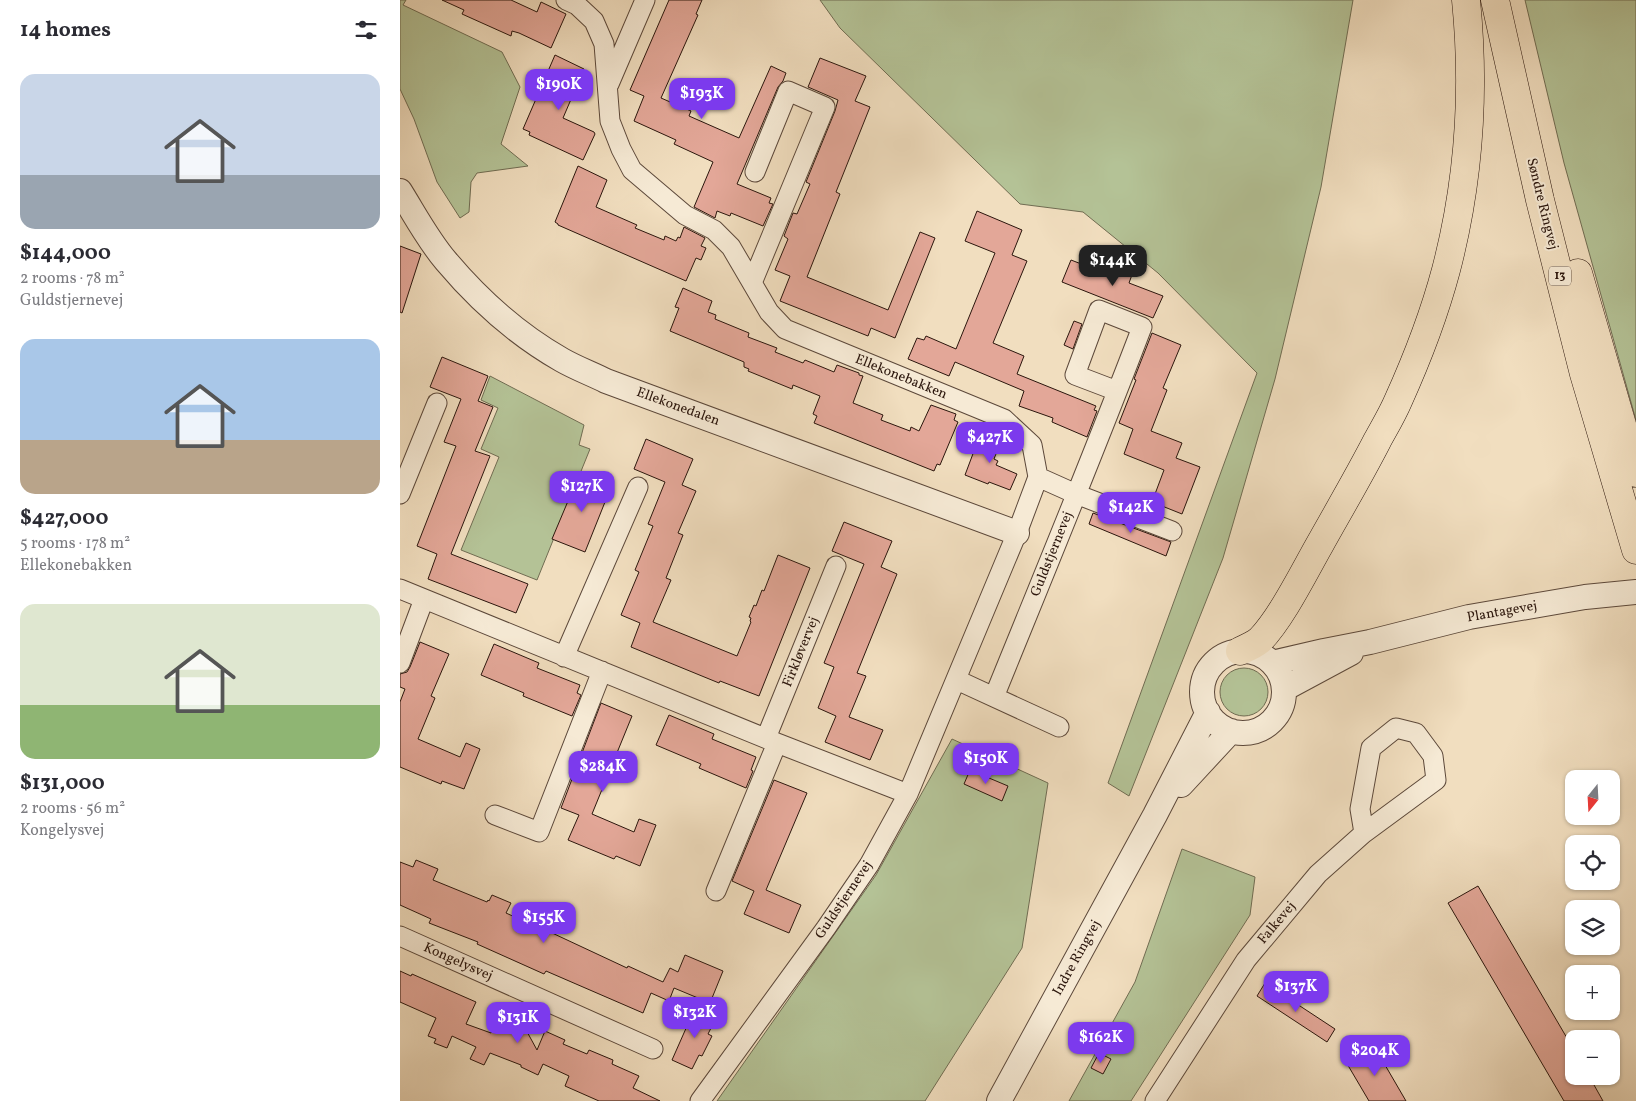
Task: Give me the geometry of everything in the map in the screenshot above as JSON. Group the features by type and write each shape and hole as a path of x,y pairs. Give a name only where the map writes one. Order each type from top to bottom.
{"main road":[{"path":"1240,651 1260,640 1279,614 1302,576 1397,403 1423,341 1446,270 1459,208 1468,144 1470,86 1469,31 1466,0"},
{"name":"Søndre Ringvej","path":"1495,0 1538,191 1582,364 1636,550"},
{"path":"1507,0 1555,191 1636,473"}],"street":[{"name":"Ellekonebakken","path":"566,0 578,5 594,21 604,44 610,120 632,170 685,215 714,230 731,247 768,312 786,329 1004,419 1032,445 1038,477"},
{"name":"Ellekonebakken","path":"607,88 646,0"},
{"path":"752,283 826,107 788,91 755,172"},
{"name":"Ellekonedalen","path":"400,191 429,238 446,261 488,305 527,337 562,360 606,381 1017,533"},
{"name":"Guldstjernevej","path":"994,696 1117,391"},
{"path":"400,494 437,403"},
{"path":"1017,533 1038,477"},
{"name":"Guldstjernevej","path":"1038,477 1076,494 1172,531"},
{"path":"564,657 638,487"},
{"name":"Guldstjernevej","path":"700,1101 870,865 908,794 1017,533"},
{"name":"Firkløvervej","path":"716,891 836,566"},
{"path":"400,589 564,657 908,794"},
{"name":"Plantagevej","path":"1272,663 1370,642 1469,617 1586,597 1636,592"},
{"path":"400,663 424,599"},
{"name":"Plantagevej","path":"1284,689 1370,642"},
{"path":"1240,651 1258,654 1272,663 1281,675 1284,689 1281,708 1269,724 1251,732 1241,733 1218,724 1208,712 1202,689 1208,673 1219,659 1240,651"},
{"path":"495,815 539,832 602,671"},
{"path":"956,680 1059,727"},
{"name":"Indre Ringvej","path":"999,1101 1155,815 1208,712"},
{"name":"Falkevej","path":"1155,1101 1246,960 1318,874 1364,833 1436,780 1433,756 1416,733 1396,728 1371,748 1360,809 1364,833"},
{"name":"Indre Ringvej","path":"1155,815 1202,761 1232,731"},
{"name":"Kongelysvej","path":"400,936 653,1049"}],"green space":[{"path":"400,0 406,0 403,5 502,52 520,87 501,144 528,166 477,173 471,182 469,212 460,218 437,182 414,119 400,89"},
{"path":"820,0 1353,0 1321,187 1275,379 1223,558 1129,796 1108,783 1257,373 1158,273 1083,212 1020,204 840,28"},
{"path":"1525,0 1636,0 1636,420 1564,163"},
{"path":"490,376 584,425 579,445 590,449 537,580 461,550 499,457 481,449 498,408 481,400"},
{"path":"1244,668 1253,670 1261,675 1266,683 1268,692 1266,701 1261,709 1253,714 1244,716 1235,714 1227,709 1222,701 1220,692 1222,683 1227,675 1235,670"},
{"path":"952,739 1048,783 1022,948 925,1101 717,1101 876,875"},
{"path":"1182,849 1255,877 1250,915 1131,1101 1069,1101 1135,982"}],"building":[{"path":"442,0 511,0 537,12 541,2 566,14 551,48 519,33 512,31 511,36 462,14 464,10"},
{"path":"669,0 702,0 696,14 698,15 661,98 691,111 689,116 739,138 771,66 786,73 778,87 737,184 771,198 769,203 773,204 763,226 731,213 730,216 717,211 715,218 694,207 713,162 674,144 676,140 634,121 644,96 630,90"},
{"path":"555,55 584,69 563,118 595,134 583,160 529,135 530,132 523,129"},
{"path":"820,58 866,76 855,101 870,107 836,192 840,194 807,277 888,310 920,232 935,238 895,338 871,328 868,336 780,301 790,276 775,270 788,239 784,236 793,213 797,214 810,184 806,182 838,100 808,87"},
{"path":"578,166 607,180 596,207 637,225 635,228 664,240 665,236 676,241 678,237 680,238 684,227 705,238 701,246 706,248 701,260 696,258 686,281 558,225 555,222"},
{"path":"977,211 1022,230 1012,255 1027,261 993,343 1024,356 1017,374 1096,406 1094,410 1097,411 1087,437 1052,422 1053,418 1019,406 1024,391 955,362 949,376 908,359 917,338 924,340 926,336 956,349 995,253 965,241"},
{"path":"400,246 421,254 402,313 400,312"},
{"path":"1071,260 1097,270 1102,260 1133,272 1129,283 1163,296 1153,318 1062,282"},
{"path":"683,288 712,301 708,312 716,315 715,319 749,333 748,337 777,348 775,352 803,363 805,360 834,372 837,365 859,373 859,375 863,376 853,403 883,415 881,420 910,431 911,427 919,431 931,405 956,414 954,420 958,422 940,465 937,464 934,471 814,423 817,416 813,414 820,396 793,385 792,389 748,371 749,369 744,367 744,362 670,331 679,308 675,307"},
{"path":"1074,321 1082,324 1073,349 1064,345"},
{"path":"1152,333 1181,345 1163,388 1167,390 1151,431 1182,443 1176,458 1200,467 1182,514 1152,502 1164,470 1124,454 1133,429 1119,423"},
{"path":"442,357 488,376 478,401 493,407 475,451 490,456 451,554 528,584 516,613 428,579 437,554 417,546 456,446 444,442 461,399 430,387"},
{"path":"986,431 1002,438 994,459 998,461 996,465 1017,474 1010,490 965,475 974,451 977,452"},
{"path":"646,439 693,459 682,485 696,491 678,533 683,535 666,578 671,580 653,622 737,656 751,622 749,617 754,605 756,606 762,590 764,591 778,555 810,568 759,696 720,681 719,683 631,647 640,623 621,615 639,572 635,570 653,526 648,524 665,482 634,469"},
{"path":"579,475 611,487 585,552 552,539"},
{"path":"1093,513 1171,542 1166,556 1089,524"},
{"path":"844,522 892,541 881,567 897,574 857,673 866,676 849,717 883,730 870,760 825,742 836,716 818,708 834,667 824,663 864,564 832,551"},
{"path":"420,642 449,654 431,696 435,698 418,739 460,757 466,743 480,749 464,789 442,781 441,784 400,767 400,702 405,689 400,687 400,674 407,672"},
{"path":"494,644 539,663 537,668 580,685 577,693 581,695 572,716 523,696 524,693 481,675"},
{"path":"601,703 632,716 592,814 634,832 639,819 656,825 640,866 616,856 614,859 568,840 579,815 561,808"},
{"path":"669,715 714,734 712,739 756,757 746,788 699,768 701,764 656,745"},
{"path":"970,770 1008,786 1002,801 964,784"},
{"path":"774,780 807,793 766,890 801,905 789,933 744,914 754,891 732,881"},
{"path":"416,860 438,869 433,880 487,902 492,895 511,903 506,913 530,924 532,920 551,928 550,932 627,968 628,966 663,982 670,968 678,972 685,955 723,971 710,1003 674,988 669,1001 651,993 643,1013 546,971 544,974 477,944 478,942 429,923 431,919 400,905 400,862 413,867"},
{"path":"1478,886 1565,1035 1565,1085 1594,1085 1603,1101 1564,1101 1448,903"},
{"path":"400,971 411,976 412,974 476,1002 466,1024 491,1033 500,1012 520,1020 518,1025 525,1028 537,1050 545,1031 565,1040 563,1044 587,1054 589,1050 613,1060 612,1064 639,1076 633,1088 660,1101 599,1101 565,1086 569,1076 543,1064 538,1075 521,1067 521,1065 490,1053 484,1065 470,1059 476,1047 452,1036 447,1048 434,1043 436,1039 428,1036 436,1018 400,1002"},
{"path":"1265,983 1335,1029 1327,1042 1257,996"},
{"path":"695,1008 716,1018 708,1034 712,1036 702,1056 699,1055 692,1069 672,1060"},
{"path":"1374,1046 1406,1101 1369,1101 1346,1062"},
{"path":"1099,1053 1111,1059 1103,1074 1091,1068"}]}
